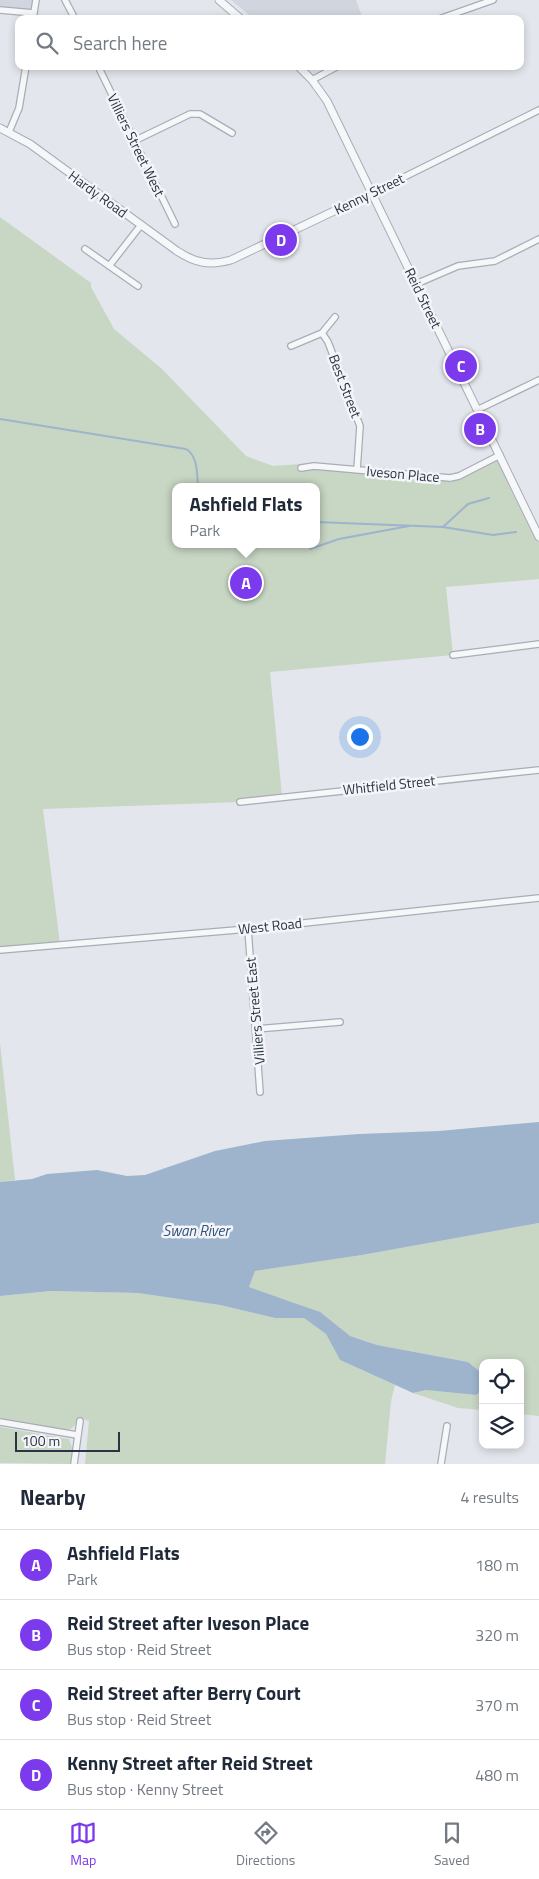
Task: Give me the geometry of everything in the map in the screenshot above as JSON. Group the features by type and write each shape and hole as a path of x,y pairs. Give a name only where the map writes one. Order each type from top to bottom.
{"street":[{"path":"34,15 36,0"},
{"path":"66,0 73,15"},
{"path":"218,0 236,15"},
{"path":"450,15 493,0"},
{"path":"0,10 28,15"},
{"path":"9,132 19,108 25,70"},
{"name":"Villiers Street West","path":"100,70 175,224"},
{"name":"Reid Street","path":"302,70 312,80 327,101 539,537"},
{"path":"312,80 331,70"},
{"name":"Kenny Street","path":"195,261 215,264 231,260 539,110"},
{"path":"134,141 190,114 200,114 232,132"},
{"name":"Hardy Road","path":"0,128 36,148 177,251 195,261"},
{"path":"109,266 141,225"},
{"path":"416,284 458,266 495,261 539,238"},
{"path":"85,249 138,286"},
{"path":"291,346 322,333 335,317"},
{"name":"Best Street","path":"322,333 328,342 360,426 357,470"},
{"path":"478,410 539,380"},
{"name":"Iveson Place","path":"301,468 314,466 444,478 455,477 500,455"},
{"path":"453,655 539,644"},
{"name":"Whitfield Street","path":"240,802 539,770"},
{"name":"West Road","path":"0,950 248,929 539,898"},
{"name":"Villiers Street East","path":"248,929 260,1092"},
{"path":"256,1029 340,1022"},
{"path":"74,1464 80,1421"},
{"path":"0,1422 77,1435"},
{"path":"441,1464 447,1426"}],"shaded area":[{"path":"0,0 36,0 34,13 0,10"},
{"path":"231,0 356,0 362,15 249,15"}],"green space":[{"path":"0,217 91,283 91,287 114,329 162,369 246,456 273,466 315,463 444,477 459,474 498,453 539,537 539,579 446,587 453,655 270,672 282,796 240,802 43,809 60,944 0,950"},
{"path":"0,1043 15,1180 0,1182"},
{"path":"539,1223 539,1416 524,1414 524,1359 479,1359 479,1371 468,1362 377,1345 350,1336 298,1304 249,1287 255,1271 362,1255"},
{"path":"51,1291 138,1293 220,1305 275,1318 304,1318 326,1334 340,1360 395,1385 391,1401 385,1464 85,1464 89,1421 78,1417 73,1427 63,1431 0,1419 0,1296"},
{"path":"426,1390 476,1395 479,1393 479,1410 458,1408 413,1393"},
{"path":"0,1427 69,1439 73,1451 71,1464 0,1463"}],"water":[{"name":"Swan River","path":"539,1122 539,1223 362,1255 255,1271 249,1287 320,1312 350,1336 377,1345 468,1362 479,1371 479,1393 476,1395 426,1390 413,1393 340,1360 326,1334 304,1318 275,1318 220,1305 138,1293 51,1291 0,1296 0,1182 32,1179 47,1174 97,1170 127,1176 145,1175 215,1151 265,1141 359,1134 439,1131"}],"waterway":[{"path":"0,419 186,449 195,461 198,483"},
{"path":"443,527 468,504 489,498"},
{"path":"320,522 443,527 493,535 516,532"},
{"path":"320,546 339,539 409,526"}],"place":[{"name":"Kenny Street after Reid Street","path":"281,240"},
{"name":"Reid Street after Berry Court","path":"461,366"},
{"name":"Reid Street after Iveson Place","path":"480,429"},
{"name":"Ashfield Flats","path":"246,583"}]}
